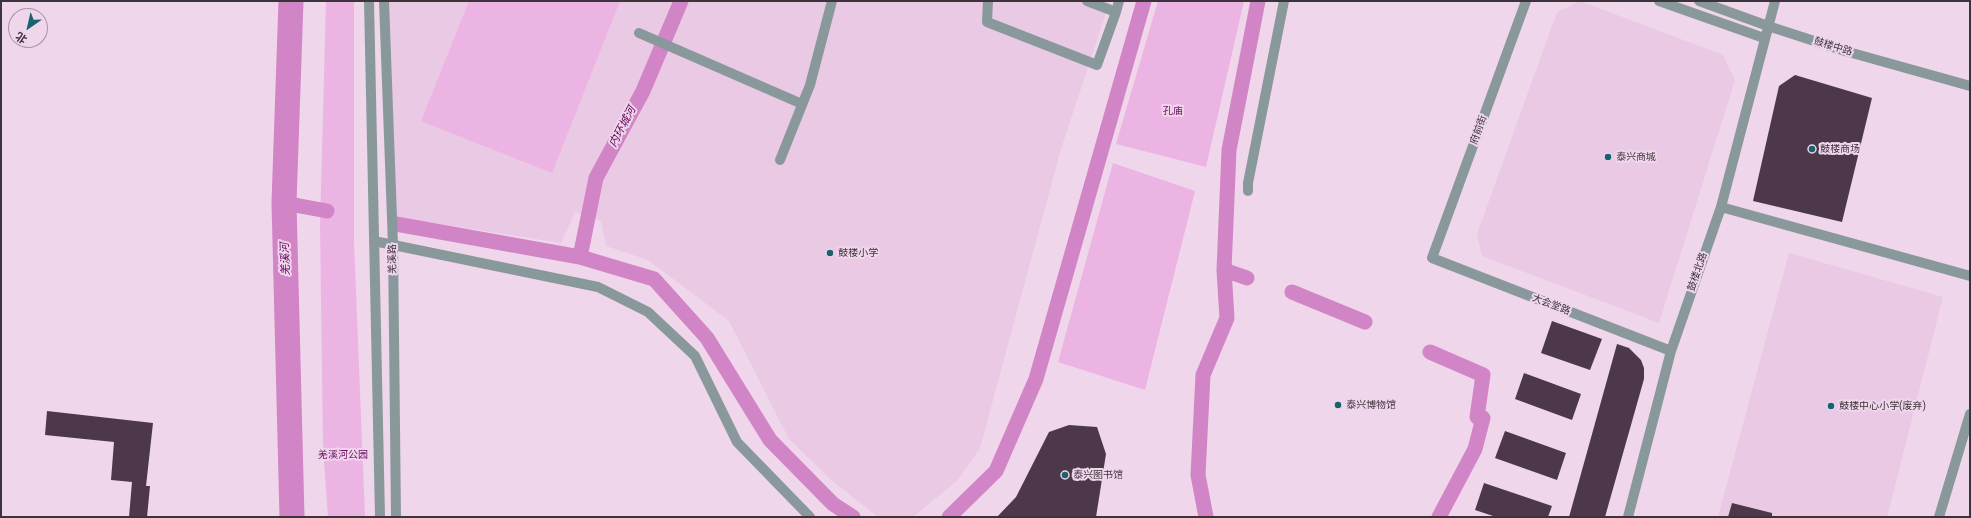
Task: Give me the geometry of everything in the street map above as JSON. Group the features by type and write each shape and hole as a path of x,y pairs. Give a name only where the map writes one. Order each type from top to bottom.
{"street":[{"name":"羌溪路","path":"370,1 380,517"},
{"name":"羌溪路","path":"384,1 393,245 396,517"},
{"path":"780,160 810,85 832,1"},
{"path":"988,1 987,22 1097,65 1119,1"},
{"path":"1087,1 1116,12"},
{"path":"1248,192 1248,183 1284,1"},
{"name":"府前街","path":"1432,258 1526,1"},
{"path":"1659,1 1764,38"},
{"name":"鼓楼中路","path":"1698,1 1845,51 1970,86"},
{"name":"鼓楼北路","path":"1628,517 1670,351 1721,207 1764,38 1775,1"},
{"path":"639,33 802,104"},
{"path":"1721,207 1970,276"},
{"path":"374,241 598,287 648,312 695,356 737,442 810,517"},
{"name":"大会堂路","path":"1432,258 1670,351"},
{"path":"1939,517 1970,414"}],"shaded area":[{"name":"鼓楼小学","path":"387,1 1110,1 1061,149 980,448 958,480 913,517 878,517 830,479 789,439 729,321 648,260 606,246 601,221 575,212 561,243 390,216"},
{"name":"泰兴商城","path":"1580,1 1723,55 1735,80 1659,323 1482,256 1477,234 1557,12"},
{"name":"鼓楼中心小学(废弃)","path":"1789,253 1943,297 1887,517 1718,517"}],"green space":[{"name":"羌溪河公园","path":"326,1 354,1 354,241 365,517 328,517 323,447 320,225"},
{"path":"469,1 620,1 552,173 421,121"},
{"name":"孔庙","path":"1158,1 1244,1 1206,167 1116,144"},
{"path":"1113,163 1195,191 1145,390 1058,362"}],"building":[{"name":"鼓楼商场","path":"1795,75 1872,98 1842,222 1753,201 1779,86"},
{"path":"1552,321 1602,339 1590,370 1541,353"},
{"path":"1617,344 1629,348 1641,360 1644,368 1644,379 1605,517 1569,517"},
{"path":"1524,373 1581,394 1572,420 1515,399"},
{"path":"47,411 153,423 146,486 150,486 147,517 129,517 132,482 111,480 114,442 45,435"},
{"name":"泰兴图书馆","path":"1069,425 1097,427 1106,454 1096,517 997,517 1016,497 1049,432"},
{"path":"1505,431 1566,453 1557,480 1495,458"},
{"path":"1484,483 1552,506 1548,517 1496,517 1475,510"},
{"path":"1732,503 1772,513 1772,517 1728,517"}],"waterway":[{"name":"羌溪河","path":"291,1 284,203 292,517"},
{"name":"内环城河","path":"580,257 596,178 643,91 681,1"},
{"path":"949,517 996,471 1036,379 1144,1"},
{"path":"1206,517 1198,475 1203,375 1227,318 1224,270 1229,150 1258,1"},
{"path":"284,203 327,211"},
{"path":"396,224 580,257 654,279 707,338 770,440 833,504 853,517"},
{"path":"1224,270 1247,278"},
{"path":"1292,292 1365,322"},
{"path":"1430,352 1483,375 1477,417 1483,418 1475,449 1439,517"}],"place":[{"name":"鼓楼商场","path":"1812,149"},
{"name":"泰兴商城","path":"1608,157"},
{"name":"鼓楼小学","path":"830,253"},
{"name":"泰兴博物馆","path":"1338,405"},
{"name":"鼓楼中心小学(废弃)","path":"1831,406"},
{"name":"泰兴图书馆","path":"1065,475"}]}
